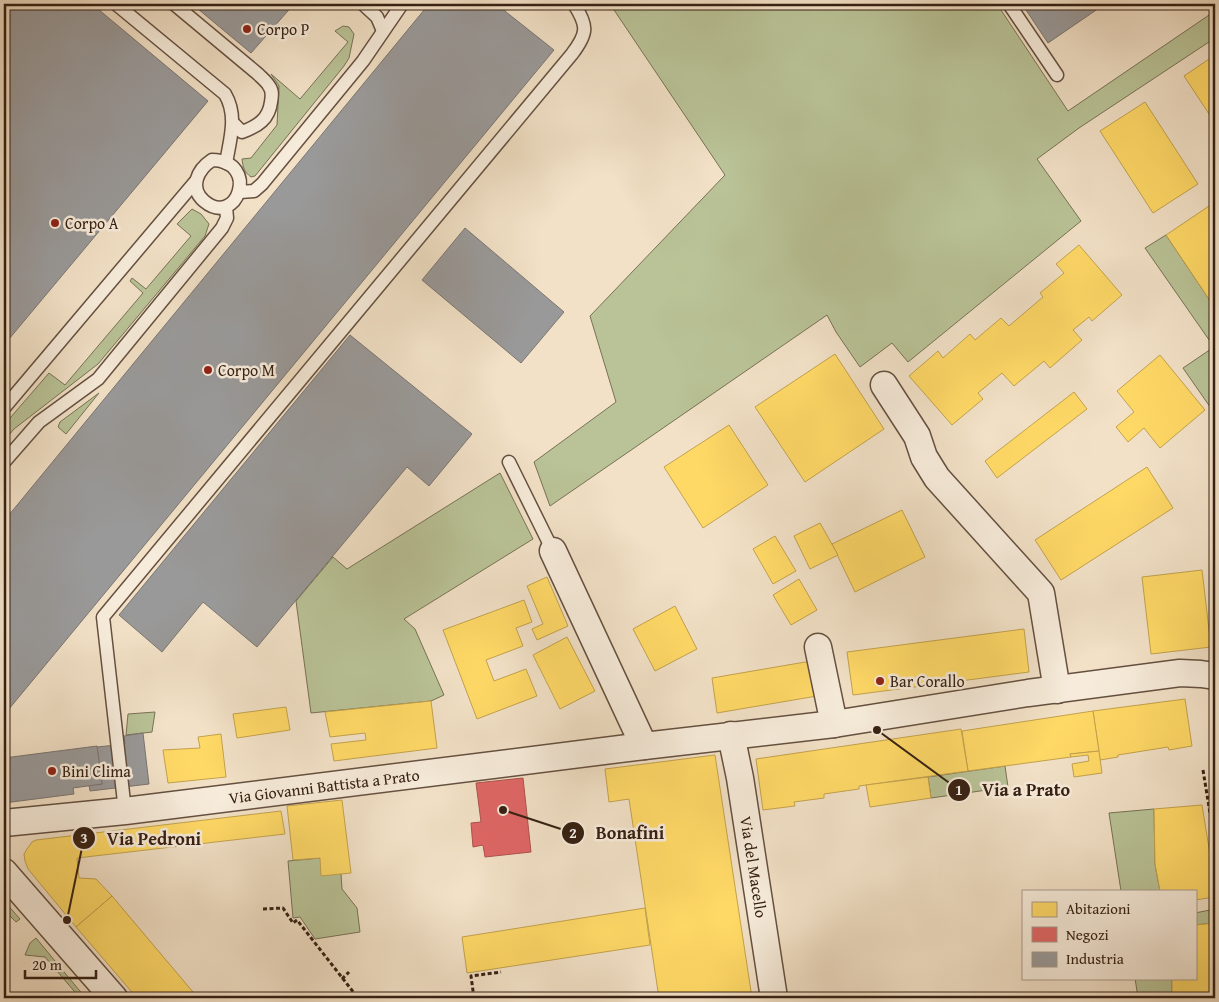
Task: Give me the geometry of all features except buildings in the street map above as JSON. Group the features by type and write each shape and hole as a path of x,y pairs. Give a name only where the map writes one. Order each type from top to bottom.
{"street":[{"path":"884,385 916,436 924,457 937,478 1041,592 1057,690"},
{"path":"553,551 644,746"},
{"path":"818,647 834,724"},
{"name":"Via Giovanni Battista a Prato","path":"4,823 125,811 834,724 1028,693 1180,673 1215,676"},
{"name":"Via del Macello","path":"731,736 774,998"},
{"path":"4,872 114,998"}],"lane":[{"path":"116,4 225,94 231,104 233,123 226,162"},
{"path":"174,4 258,74 269,86 272,100 265,118 256,127 242,132 233,123"},
{"path":"363,4 376,17 383,31"},
{"path":"240,192 254,191 262,184 363,61 402,4"},
{"path":"125,811 103,617 583,40 585,26 574,4"},
{"path":"1009,4 1057,75"},
{"path":"4,408 195,182 201,169 212,160 226,162 238,177 241,184 240,192 232,203 226,207 219,208 205,202 196,190 195,182"},
{"path":"4,462 39,422 98,379 222,228 227,218 226,207"},
{"path":"508,462 553,551"}],"path":[{"path":"1203,770 1215,844"},
{"path":"263,909 283,908 293,923 297,920 358,998"},
{"path":"342,979 349,972"},
{"path":"474,998 471,976 501,972"}],"green space":[{"path":"610,4 997,4 1068,111 1215,11 1215,38 1079,128 1037,159 1081,221 908,362 892,343 860,367 836,332 827,315 550,506 534,462 616,402 590,316 725,175"},
{"path":"343,26 349,27 354,34 349,58 255,176 251,177 244,169 242,159 251,158 277,125 279,86 271,74 300,99 348,42 335,31"},
{"path":"192,209 201,214 209,224 205,236 98,364 14,429 4,441 4,425 49,373 65,385 143,293 130,281 132,278 146,289 191,236 177,224"},
{"path":"1166,235 1215,308 1215,414 1183,368 1214,347 1145,248"},
{"path":"99,393 66,434 58,427 60,422"},
{"path":"500,473 533,539 404,619 415,629 444,695 431,701 311,713 296,601 333,557 347,569"},
{"path":"155,712 152,732 126,735 128,714"},
{"path":"1005,766 1008,787 931,798 928,777"},
{"path":"1154,809 1155,864 1160,890 1121,890 1109,813"},
{"path":"320,858 341,874 342,889 357,908 360,932 315,939 300,917 293,918 288,861"},
{"path":"4,901 20,919 16,922 4,910"},
{"path":"1215,909 1215,923 1196,925 1196,913"},
{"path":"36,938 86,998 80,998 45,957 25,955 30,943"},
{"path":"1135,980 1172,980 1172,998 1138,998"}],"place":[{"name":"Corpo P","path":"247,29"},
{"name":"Corpo A","path":"55,223"},
{"name":"Corpo M","path":"208,370"},
{"name":"Bar Corallo","path":"880,681"},
{"name":"Via a Prato","path":"877,730"},
{"name":"Bini Clima","path":"52,771"},
{"name":"Bonafini","path":"503,810"},
{"name":"Via Pedroni","path":"67,920"}]}
